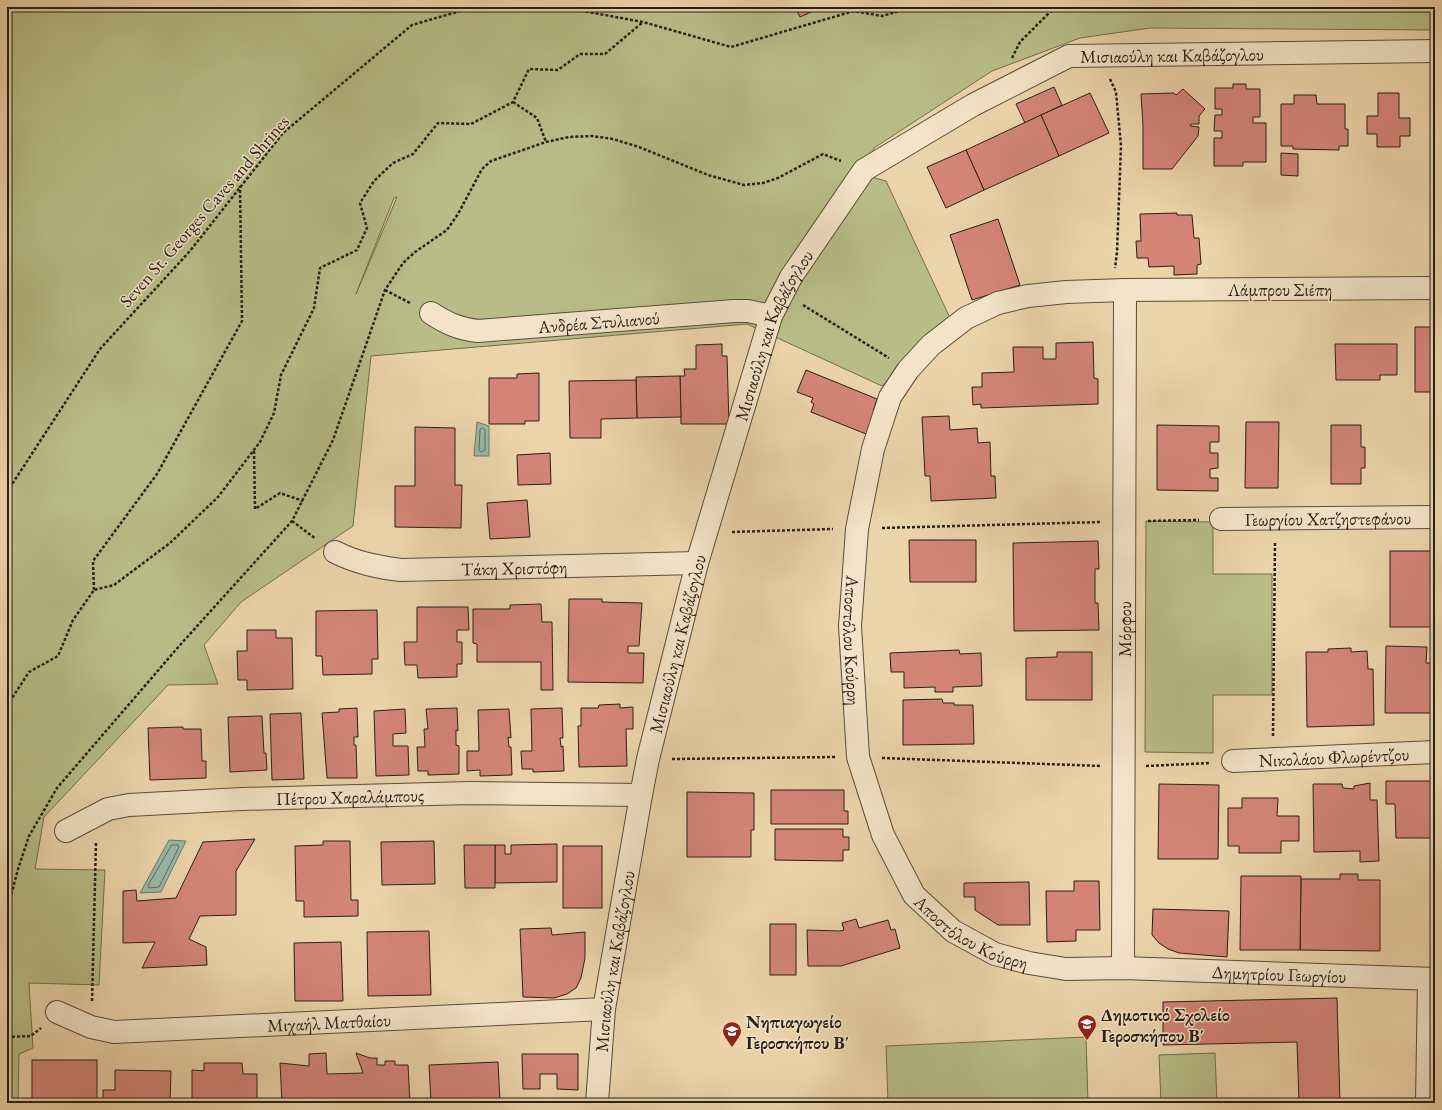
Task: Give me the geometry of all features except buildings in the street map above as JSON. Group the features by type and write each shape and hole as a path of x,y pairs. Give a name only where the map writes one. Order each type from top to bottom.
{"street":[{"name":"Μισιαούλη και Καβάζογλου","path":"597,1103 604,1009 641,795 648,759 697,563 771,316 791,277 864,170 973,105 1069,56 1435,51"},
{"name":"Λάμπρου Σιέπη","path":"1118,290 1435,288"},
{"name":"Αποστόλου Κούρρη","path":"1118,290 1066,292 1028,296 998,303 966,318 951,329 931,346 908,370 890,397 873,449 857,529 850,626 858,757 883,835 914,895 953,931 995,954 1029,963 1066,969 1123,968"},
{"name":"Μόρφου","path":"1118,290 1125,521 1123,968"},
{"name":"Ανδρέα Στυλιανού","path":"431,313 448,324 464,330 478,331 734,311 748,311 771,316"},
{"name":"Γεωργίου Χατζηστεφάνου","path":"1221,519 1435,517"},
{"name":"Τάκη Χριστόφη","path":"335,552 352,561 372,567 401,570 697,563"},
{"name":"Νικολάου Φλωρέντζου","path":"1234,761 1435,752"},
{"name":"Πέτρου Χαραλάμπους","path":"66,831 97,814 129,805 241,799 470,793 641,795"},
{"name":"Δημητρίου Γεωργίου","path":"1123,968 1432,979"},
{"path":"1427,1103 1432,979"},
{"name":"Μιχαήλ Ματθαίου","path":"57,1012 91,1027 114,1032 604,1009"}],"path":[{"name":"Seven St. Georges Caves and Shrines","path":"7,492 100,349 190,251 283,133 412,25 474,7"},
{"path":"551,7 583,11 643,22 731,47 854,11 882,16 913,7"},
{"path":"854,11 857,7"},
{"path":"1011,61 1020,42 1055,7"},
{"path":"94,590 114,585 170,543 218,497 260,442 274,413 281,375 314,308 320,268 357,250 368,228 360,203 374,181 392,163 413,154 438,123 471,124 513,102 529,69 558,70 580,54 605,54 643,22"},
{"path":"1097,56 1116,92 1121,146 1117,252 1118,290"},
{"path":"513,102 537,118 546,142"},
{"path":"7,919 9,903 18,869 29,836 57,788 180,645 292,521 303,502 333,440 385,290 403,263 415,252 447,230 458,214 482,169 491,161 546,142 568,137 592,136 613,139 639,147 708,175 744,185 763,183 778,178 823,154 864,170"},
{"path":"7,706 29,672 58,656 73,620 94,590 93,561 157,474 242,321 240,186"},
{"path":"385,290 431,313"},
{"path":"783,293 908,370"},
{"path":"254,450 255,509 280,493 303,502"},
{"path":"706,533 1221,519"},
{"path":"1273,760 1275,519"},
{"path":"292,521 335,552"},
{"path":"648,759 858,757 1123,767 1234,761"},
{"path":"91,1027 97,814"},
{"path":"7,1036 31,1036 57,1012"}],"green space":[{"path":"7,7 1435,7 1435,30 1150,28 1080,38 992,71 874,148 864,175 886,181 950,318 882,386 747,324 371,356 353,526 241,602 204,645 218,684 168,685 44,817 35,869 105,870 99,985 29,983 33,1048 19,1054 18,1103 7,1103","holes":["397,197 356,294 394,198"]},
{"path":"1146,521 1213,522 1213,574 1272,574 1272,695 1213,695 1213,753 1145,752"},
{"path":"1086,1037 1088,1103 888,1103 886,1046"},
{"path":"1215,1053 1217,1103 1161,1103 1159,1055"}],"water":[{"path":"477,422 489,426 489,456 474,456"},
{"path":"169,840 186,841 161,892 140,893"}],"place":[{"name":"Δημοτικό Σχολείο Γεροσκήπου Β΄","path":"1087,1041"},
{"name":"Νηπιαγωγείο Γεροσκήπου Β΄","path":"732,1048"}]}
